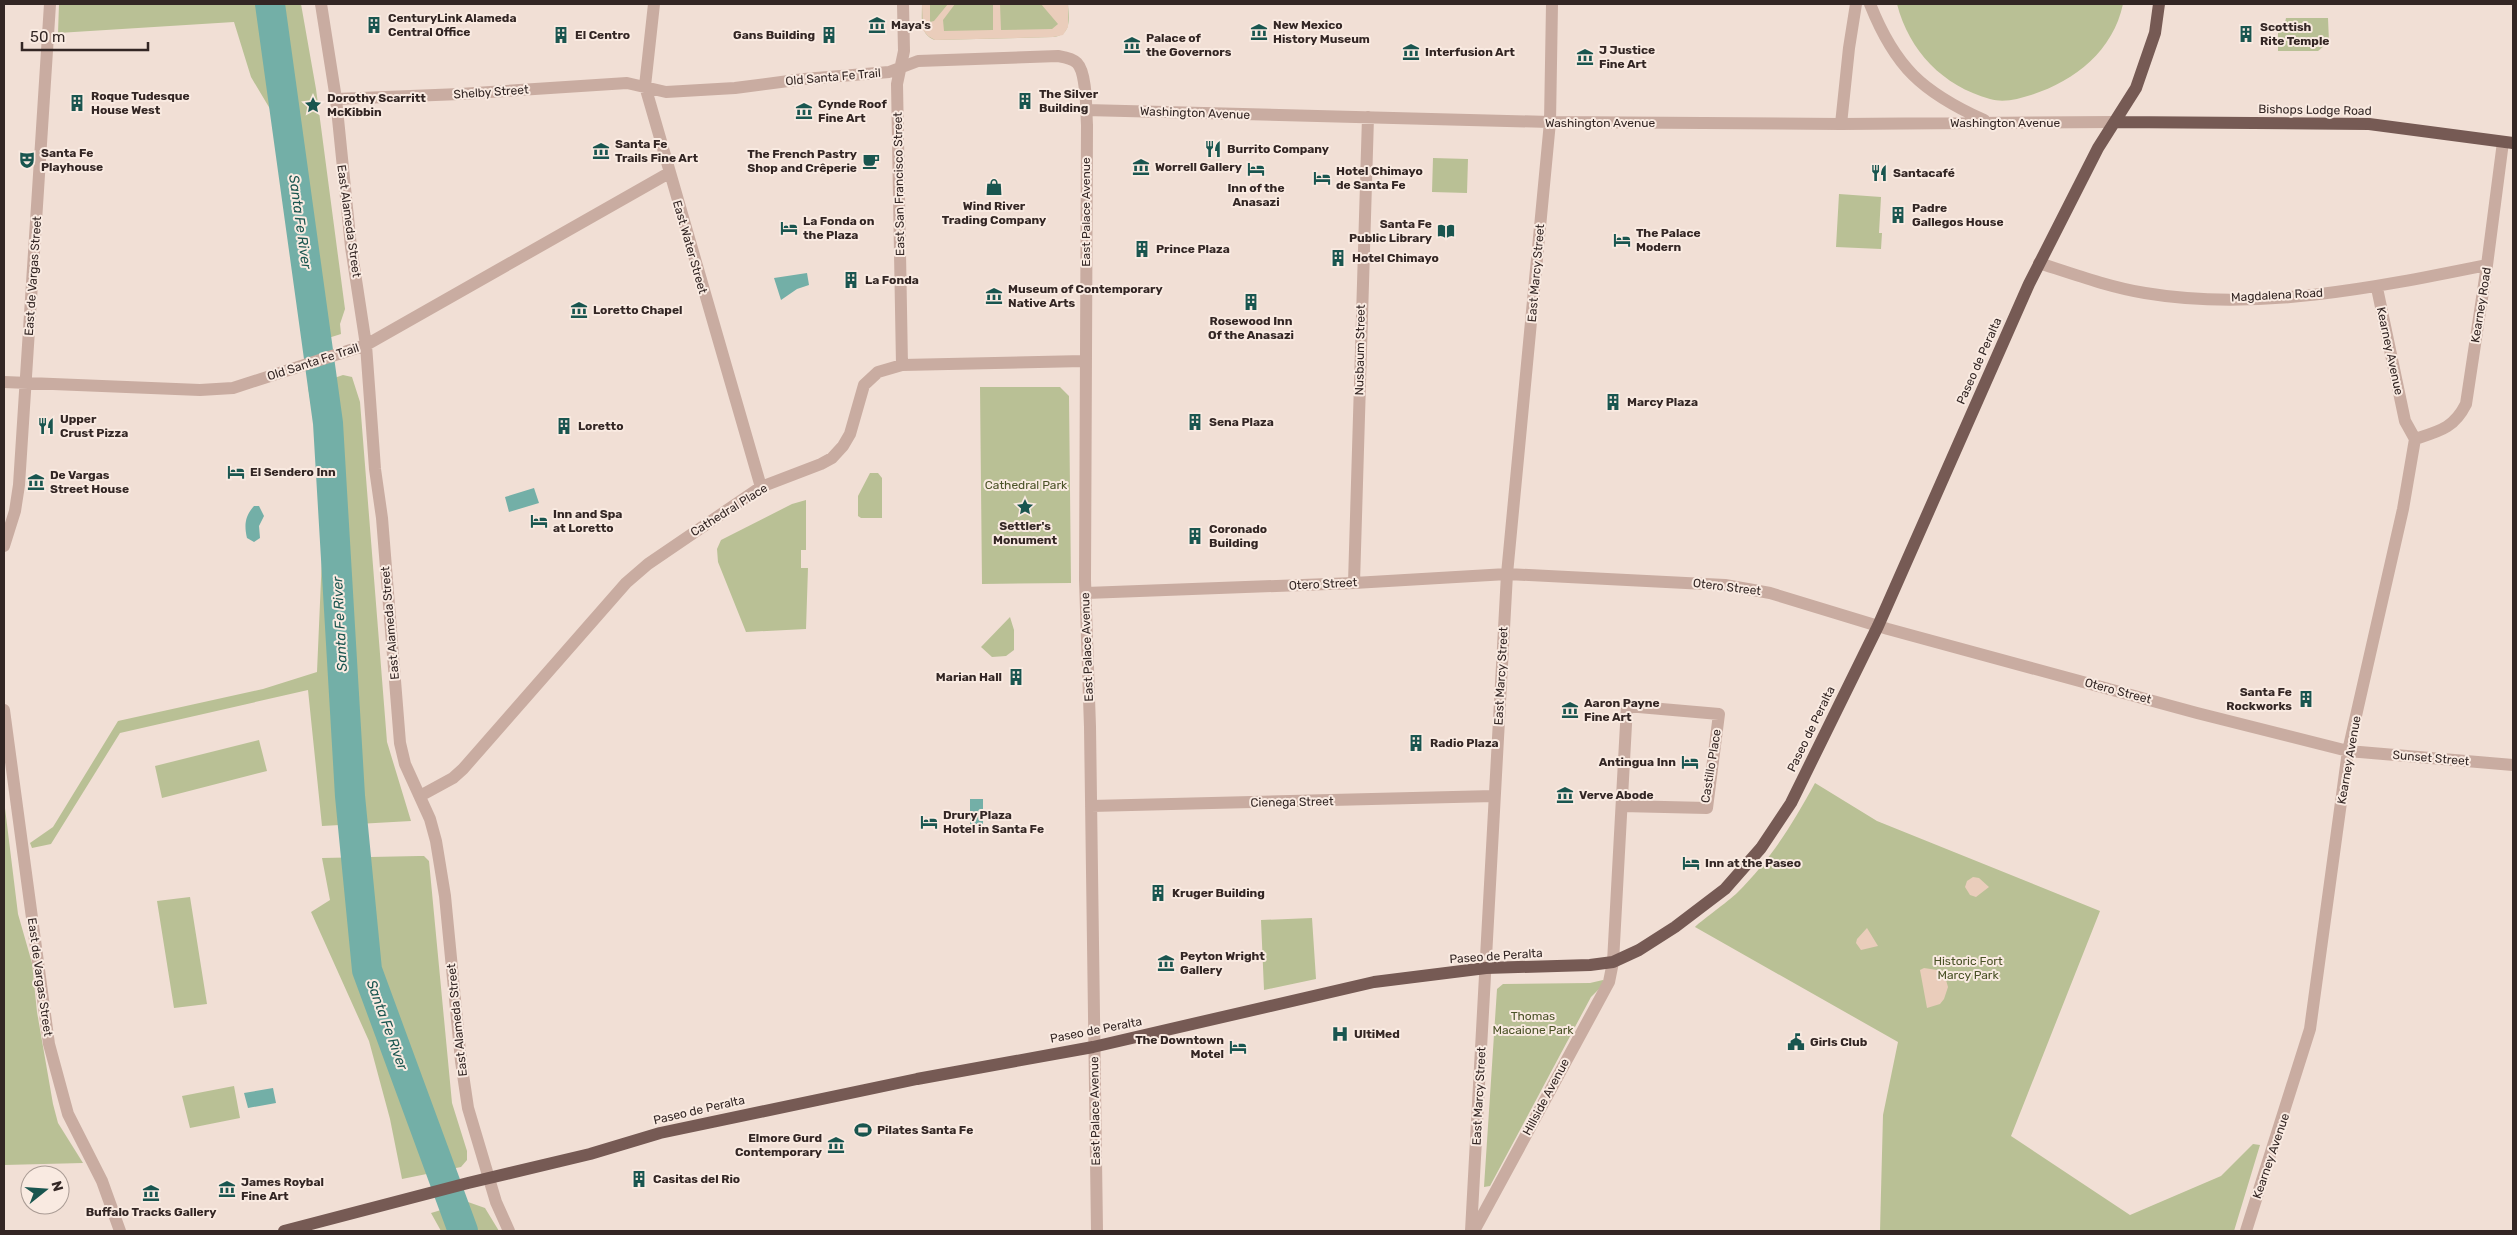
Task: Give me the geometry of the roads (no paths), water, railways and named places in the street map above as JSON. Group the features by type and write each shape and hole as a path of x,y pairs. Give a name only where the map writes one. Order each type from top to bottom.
{"main road":[{"name":"Paseo de Peralta","path":"284,1231 321,1227 468,1182 590,1154 660,1133 775,1107 962,1070 1093,1047 1374,982 1486,968 1590,965 1613,962 1638,950 1707,904 1731,883 1761,848 1791,802 1878,626 2039,263 2098,148 2136,88 2155,33 2159,4"},
{"name":"Bishops Lodge Road","path":"2115,122 2369,124 2508,142"}],"street":[{"name":"East de Vargas Street","path":"4,546 19,485 50,4"},
{"name":"East Alameda Street","path":"321,4 336,99 351,247 366,345 374,469 382,518 400,743 405,764 430,819 442,868 461,1061 468,1108 496,1202 508,1231"},
{"name":"East Water Street","path":"654,4 645,86 761,488"},
{"name":"East San Francisco Street","path":"902,365 897,84 904,51 903,4"},
{"name":"East Marcy Street","path":"1473,1231 1494,796 1507,574 1550,122 1552,4"},
{"path":"1841,124 1856,4"},
{"path":"1870,4 1885,38 1909,72 1922,86 1954,107 1988,122"},
{"name":"Old Santa Fe Trail","path":"645,86 666,92 735,88 804,79 889,72 900,66 929,60 1051,56 1066,57 1078,63"},
{"name":"East Palace Avenue","path":"1078,63 1082,71 1086,110 1084,361 1086,593 1097,1231"},
{"name":"Shelby Street","path":"336,99 460,94 627,83 645,86"},
{"name":"Washington Avenue","path":"1086,110 1550,122 1841,124 2115,122"},
{"name":"Nusbaum Street","path":"1354,583 1368,117"},
{"name":"Kearney Road","path":"2415,439 2458,421 2466,404 2508,142"},
{"name":"Old Santa Fe Trail","path":"4,382 200,390 233,388 366,345 669,173"},
{"name":"Magdalena Road","path":"2039,263 2144,292 2180,297 2259,298 2377,288 2488,265"},
{"name":"Kearney Avenue","path":"2246,1231 2310,1030 2348,751 2403,509 2415,439 2405,421 2377,288"},
{"name":"Cathedral Place","path":"420,796 453,778 463,769 626,583 648,564 761,488 832,458 843,446 850,434 864,385 878,372 902,365 1084,361"},
{"name":"Otero Street","path":"1086,593 1354,583 1507,574 1725,585 1770,593 1878,626 2197,713 2348,751"},
{"name":"Castillo Place","path":"1613,962 1627,706 1719,714 1707,808 1622,806"},
{"name":"East de Vargas Street","path":"4,710 49,1044 68,1114 102,1182 120,1231"},
{"name":"Sunset Street","path":"2348,751 2513,765"},
{"name":"Cienega Street","path":"1090,806 1494,796"},
{"name":"Hillside Avenue","path":"1473,1231 1609,982 1613,962"}],"water":[{"path":"807,273 809,285 797,289 781,300 774,278"},
{"path":"534,488 539,503 509,512 505,497"},
{"path":"254,506 259,506 264,516 259,526 260,538 254,542 247,538 246,525 247,517"},
{"path":"970,799 983,799 983,824 970,824"},
{"path":"273,1088 276,1103 248,1108 244,1093"}],"waterway":[{"name":"Santa Fe River","path":"270,4 328,423 350,796 367,970 463,1231"}],"place":[{"name":"CenturyLink Alameda Central Office","path":"374,25"},
{"name":"Maya's","path":"877,25"},
{"name":"New Mexico History Museum","path":"1259,32"},
{"name":"Scottish Rite Temple","path":"2246,34"},
{"name":"El Centro","path":"561,35"},
{"name":"Gans Building","path":"829,35"},
{"name":"Palace of the Governors","path":"1132,45"},
{"name":"Interfusion Art","path":"1411,52"},
{"name":"J Justice Fine Art","path":"1585,57"},
{"name":"The Silver Building","path":"1025,101"},
{"name":"Roque Tudesque House West","path":"77,103"},
{"name":"Dorothy Scarritt McKibbin","path":"313,105"},
{"name":"Cynde Roof Fine Art","path":"804,111"},
{"name":"Burrito Company","path":"1213,149"},
{"name":"Santa Fe Trails Fine Art","path":"601,151"},
{"name":"Santa Fe Playhouse","path":"27,160"},
{"name":"The French Pastry Shop and Crêperie","path":"871,161"},
{"name":"Worrell Gallery","path":"1141,167"},
{"name":"Inn of the Anasazi","path":"1256,169"},
{"name":"Santacafé","path":"1879,173"},
{"name":"Hotel Chimayo de Santa Fe","path":"1322,178"},
{"name":"Wind River Trading Company","path":"994,187"},
{"name":"Padre Gallegos House","path":"1898,215"},
{"name":"La Fonda on the Plaza","path":"789,228"},
{"name":"Santa Fe Public Library","path":"1446,231"},
{"name":"The Palace Modern","path":"1622,240"},
{"name":"Prince Plaza","path":"1142,249"},
{"name":"Hotel Chimayo","path":"1338,258"},
{"name":"La Fonda","path":"851,280"},
{"name":"Museum of Contemporary Native Arts","path":"994,296"},
{"name":"Rosewood Inn Of the Anasazi","path":"1251,302"},
{"name":"Loretto Chapel","path":"579,310"},
{"name":"Marcy Plaza","path":"1613,402"},
{"name":"Sena Plaza","path":"1195,422"},
{"name":"Upper Crust Pizza","path":"46,426"},
{"name":"Loretto","path":"564,426"},
{"name":"El Sendero Inn","path":"236,472"},
{"name":"De Vargas Street House","path":"36,482"},
{"name":"Settler's Monument","path":"1025,507"},
{"name":"Inn and Spa at Loretto","path":"539,521"},
{"name":"Coronado Building","path":"1195,536"},
{"name":"Marian Hall","path":"1016,677"},
{"name":"Santa Fe Rockworks","path":"2306,699"},
{"name":"Aaron Payne Fine Art","path":"1570,710"},
{"name":"Radio Plaza","path":"1416,743"},
{"name":"Antingua Inn","path":"1690,762"},
{"name":"Verve Abode","path":"1565,795"},
{"name":"Drury Plaza Hotel in Santa Fe","path":"929,822"},
{"name":"Inn at the Paseo","path":"1691,863"},
{"name":"Kruger Building","path":"1158,893"},
{"name":"Peyton Wright Gallery","path":"1166,963"},
{"name":"UltiMed","path":"1340,1034"},
{"name":"Girls Club","path":"1796,1042"},
{"name":"The Downtown Motel","path":"1238,1047"},
{"name":"Pilates Santa Fe","path":"863,1130"},
{"name":"Elmore Gurd Contemporary","path":"836,1145"},
{"name":"Casitas del Rio","path":"639,1179"},
{"name":"James Roybal Fine Art","path":"227,1189"},
{"name":"Buffalo Tracks Gallery","path":"151,1193"}],"park label":[{"name":"Cathedral Park","path":"1026,485"},
{"name":"Historic Fort Marcy Park","path":"1968,968"},
{"name":"Thomas Macaione Park","path":"1533,1023"}]}
